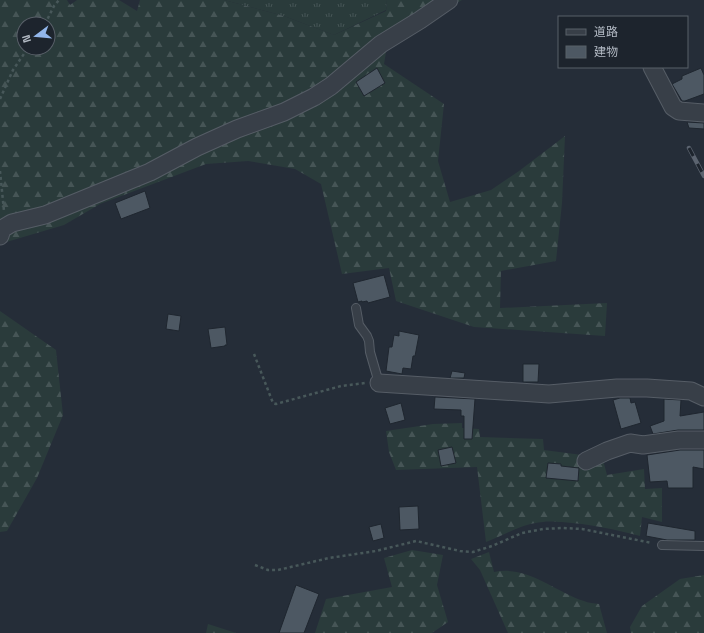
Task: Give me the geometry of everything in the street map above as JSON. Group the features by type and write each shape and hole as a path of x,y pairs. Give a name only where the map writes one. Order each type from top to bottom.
{"street":[{"path":"3,231 12,223 45,216 150,172 197,147 237,129 284,112 314,97 331,86 381,44 449,0"},
{"path":"653,68 673,107 679,111 704,113"},
{"path":"379,383 549,394 617,388 647,388 691,392 704,397"},
{"path":"586,461 607,451 630,443 643,445 679,440 704,440"}],"lane":[{"path":"356,308 358,325 369,341 370,352 379,383"},
{"path":"662,544 704,546"}],"path":[{"path":"50,16 59,0"},
{"path":"0,99 13,70 23,56"},
{"path":"0,171 3,231"},
{"path":"254,354 273,404 342,386 379,383"},
{"path":"255,565 268,570 278,570 329,558 376,551 416,541 460,551 473,552 492,546 522,533 542,529 582,529 662,544"}],"green space":[{"path":"0,0 67,0 70,5 77,0 119,0 137,11 140,0 224,0 284,16 334,35 386,11 387,0 462,0 387,46 384,64 444,104 438,161 450,202 491,190 565,136 562,203 556,261 501,271 500,308 607,303 605,336 474,327 396,301 389,268 342,274 321,184 295,169 248,161 206,164 100,204 64,225 3,243 0,241"},
{"path":"224,0 387,0 386,10 334,35 284,16"},
{"path":"0,311 56,350 63,415 37,478 7,531 0,532"},
{"path":"462,423 462,428 479,429 480,437 543,439 544,450 582,455 583,469 603,460 607,475 644,469 645,489 662,488 662,522 642,517 640,536 592,525 562,522 536,523 521,527 486,542 477,467 396,470 389,452 386,431 433,424"},
{"path":"412,550 443,555 437,585 448,622 432,633 315,633 326,599 392,587 384,558"},
{"path":"489,552 494,572 518,572 529,575 573,597 599,604 607,633 508,633 480,570 471,559"},
{"path":"704,575 704,633 631,633 630,627 642,606 680,579"},
{"path":"208,624 236,633 206,633"}],"building":[{"path":"377,68 385,83 364,96 356,82"},
{"path":"701,68 704,75 704,94 682,101 672,84 682,79 682,76"},
{"path":"687,122 704,123 704,129 689,128"},
{"path":"145,191 150,208 121,219 115,203"},
{"path":"384,275 390,297 368,303 367,301 358,302 353,283"},
{"path":"168,314 181,316 179,331 166,329"},
{"path":"225,327 227,345 211,348 208,329"},
{"path":"399,331 419,335 411,369 403,368 402,374 386,371 389,347 392,347 394,335 399,336"},
{"path":"523,364 539,364 538,382 523,382"},
{"path":"452,371 465,373 464,378 450,378"},
{"path":"435,397 475,399 472,439 464,439 464,416 461,416 461,410 434,409"},
{"path":"630,398 631,403 635,402 641,423 621,429 613,400"},
{"path":"664,399 681,400 680,416 704,412 704,430 678,430 653,434 650,426 664,421"},
{"path":"401,403 405,420 390,424 385,408"},
{"path":"452,447 456,463 441,466 438,450"},
{"path":"680,450 704,450 704,469 693,467 693,488 668,488 667,481 650,482 647,455"},
{"path":"548,463 579,468 578,481 546,478"},
{"path":"418,506 419,529 400,530 399,507"},
{"path":"648,523 695,531 695,540 667,540 646,536"},
{"path":"381,524 384,538 373,541 369,527"},
{"path":"296,585 319,594 304,633 279,633"}],"railway":[{"path":"689,148 704,176"}]}
